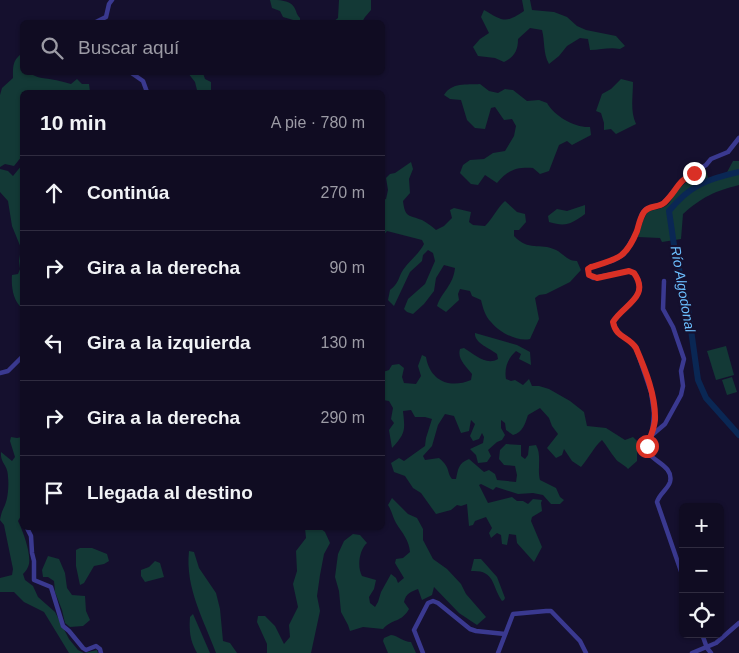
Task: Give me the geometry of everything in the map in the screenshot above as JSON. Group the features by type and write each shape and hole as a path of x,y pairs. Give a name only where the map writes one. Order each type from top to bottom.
{"street":[{"path":"100,20 106,17 112,0"},
{"path":"134,75 143,81 146,90"},
{"path":"679,565 657,502 669,484 669,473 647,451 655,421 653,401 633,343 619,334 613,322 636,297 640,291 640,284 634,273 629,271 597,278 589,275 588,269 614,260 624,254 637,231 642,214 646,209 663,204 685,178 706,166 711,159 728,152 739,138"},
{"path":"652,435 664,424 681,394 683,386 681,371 683,355 672,325 663,309 664,281"},
{"path":"0,373 8,371 20,359"},
{"path":"28,530 31,536 34,561 34,580 51,588 63,626 70,630 83,648 86,650 98,646 101,653"},
{"path":"423,653 414,630 428,603 432,601 438,603 476,632 505,634"},
{"path":"498,653 513,614 551,611 580,641 586,653"},
{"path":"692,653 716,643 739,623"},
{"path":"703,638 711,653"}],"green space":[{"path":"270,0 290,3 300,20 283,17 280,11 272,8"},
{"path":"339,0 371,0 371,10 363,20 336,20 338,18"},
{"path":"522,0 530,0 532,10 554,12 567,17 577,26 586,30 616,36 625,46 620,49 590,50 588,39 580,38 567,46 549,64 542,30 530,28 518,39 513,56 504,62 495,58 478,56 473,47 489,33 481,17 484,10 500,19 512,18 524,11"},
{"path":"20,55 20,75 34,75 71,84 77,79 82,84 89,84 90,90 20,90 20,158 14,166 5,164 0,167 0,95 2,88 13,78 13,68"},
{"path":"190,75 204,75 205,79 211,82 211,90 197,90 195,82"},
{"path":"621,79 633,82 632,109 636,124 616,134 611,129 604,130 601,113 596,111 602,94 611,89"},
{"path":"480,84 489,91 498,93 505,89 513,90 527,101 539,100 547,103 560,117 578,126 590,127 591,135 572,145 567,141 559,145 549,171 540,174 533,168 522,168 509,172 497,183 485,175 478,185 471,184 460,173 463,165 470,160 484,159 493,153 505,151 514,136 516,126 512,119 504,120 495,107 491,108 485,129 475,128 467,120 461,100 450,99 444,95 455,86"},
{"path":"733,161 739,161 739,185 709,195 683,214 681,239 662,242 660,238 638,237 648,211 663,208 670,203 677,191 691,179 706,170 709,182 724,178"},
{"path":"411,162 413,169 409,179 410,193 403,201 406,213 422,220 436,230 444,226 452,218 450,210 454,208 471,212 469,222 473,225 485,226 505,201 517,212 525,214 526,222 519,230 514,230 514,236 519,241 524,244 550,248 571,260 577,261 581,270 570,282 535,298 539,319 530,339 514,338 494,326 483,309 481,300 472,296 470,291 460,289 458,294 459,300 446,312 437,306 454,274 455,268 444,265 436,278 434,291 424,304 413,314 407,312 404,309 408,299 425,284 435,261 433,253 428,250 423,255 422,261 410,272 394,306 388,300 390,290 424,244 422,240 387,231 385,234 385,199 388,190 386,178 390,174 395,173"},
{"path":"20,167 20,246 12,226 8,201 0,192 0,169 8,171 13,176"},
{"path":"585,205 585,214 572,222 560,224 549,222 548,216 557,209 567,211"},
{"path":"20,269 20,306 12,288 12,275 18,274"},
{"path":"475,333 517,345 530,352 531,365 519,359 521,354 516,351 513,354 506,367 506,379 515,380 523,385 529,379 532,386 549,389 570,401 584,412 587,426 606,428 625,440 633,437 637,441 637,461 628,469 616,460 602,440 581,467 572,461 564,449 562,455 556,458 547,448 558,434 549,418 540,408 528,415 521,430 513,435 506,430 505,423 501,420 501,428 505,435 502,440 488,450 491,456 487,462 478,463 476,455 470,449 483,443 484,437 482,433 479,439 473,441 470,436 475,424 471,420 469,431 461,433 454,416 445,414 438,425 432,446 423,456 425,460 439,458 447,467 452,479 456,479 461,465 469,459 484,472 489,470 495,474 497,480 516,482 515,466 504,465 499,459 500,450 506,444 521,445 521,456 525,459 528,455 529,446 536,445 539,453 540,480 556,488 560,497 564,500 560,504 551,504 543,495 533,493 518,494 496,487 493,490 481,484 479,485 488,503 512,497 517,501 523,501 528,504 533,499 542,500 542,511 532,517 531,521 542,547 534,562 517,543 516,535 509,534 507,545 502,544 501,535 497,533 491,538 489,533 492,528 486,517 475,521 473,525 469,526 467,504 457,505 451,510 436,514 421,493 413,488 405,476 394,472 391,463 399,458 404,461 425,446 432,419 415,417 411,410 403,411 404,431 392,448 389,430 394,423 391,419 393,408 389,401 385,400 385,371 389,370 392,365 399,364 404,368 402,377 404,383 416,384 421,376 418,366 422,355 426,357 432,372 442,381 456,384 471,380 472,374 461,359 460,349 464,348 485,360 494,361 498,359 497,354 475,337"},
{"path":"726,346 734,375 716,380 707,351"},
{"path":"732,377 737,392 727,395 722,380"},
{"path":"11,437 20,437 20,518 18,521 29,554 29,565 23,574 25,580 33,586 38,597 55,612 69,639 78,650 84,653 69,653 44,612 24,602 14,592 0,592 0,578 12,575 13,569 4,525 0,520 8,491 8,473 1,452 12,461 15,457 10,441"},
{"path":"392,498 408,514 417,518 423,529 423,540 433,559 447,569 461,584 466,594 486,617 477,625 459,613 434,587 432,595 422,600 418,589 409,593 404,602 409,609 400,619 390,623 383,629 363,627 350,631 341,612 339,591 335,577 338,554 344,541 353,534 360,535 367,543 361,554 360,572 362,576 376,580 374,589 369,597 370,603 375,607 391,574 398,583 404,578 395,563 396,559 403,558 410,552 407,540 396,523 388,505"},
{"path":"305,530 322,530 330,543 324,554 320,575 317,596 320,611 311,653 267,653 267,644 257,622 258,616 265,616 275,626 284,644 290,637 289,625 298,607 293,584 297,571 296,551 306,538"},
{"path":"92,548 107,554 109,561 94,566 84,583 80,585 76,566 76,550"},
{"path":"189,551 194,552 199,568 216,593 220,609 223,641 230,643 237,653 216,653 193,591 190,578"},
{"path":"48,556 59,559 65,573 67,588 72,595 85,596 86,611 90,620 83,626 70,627 65,623 55,592 54,581 48,577 43,577 42,570"},
{"path":"474,559 481,559 497,577 505,598 504,600 502,601 498,595 488,576 479,571 471,571"},
{"path":"155,561 160,563 164,577 145,582 141,576 141,570 149,567"},
{"path":"193,614 210,653 197,653 191,640 190,617"},
{"path":"391,635 411,642 416,653 388,653 383,641 384,638"},
{"path":"97,650 98,653 84,653"}],"waterway":[{"name":"Río Algodonal","path":"739,172 700,184 684,195 669,211 675,252 688,308 698,380 706,398 739,435"}],"route":[{"path":"647,446 655,421 651,392 636,348 633,343 619,334 614,328 613,322 636,297 640,291 640,284 634,273 629,271 593,278 589,275 588,269 614,260 624,254 637,231 642,214 646,209 663,204 681,182 694,173"}]}
